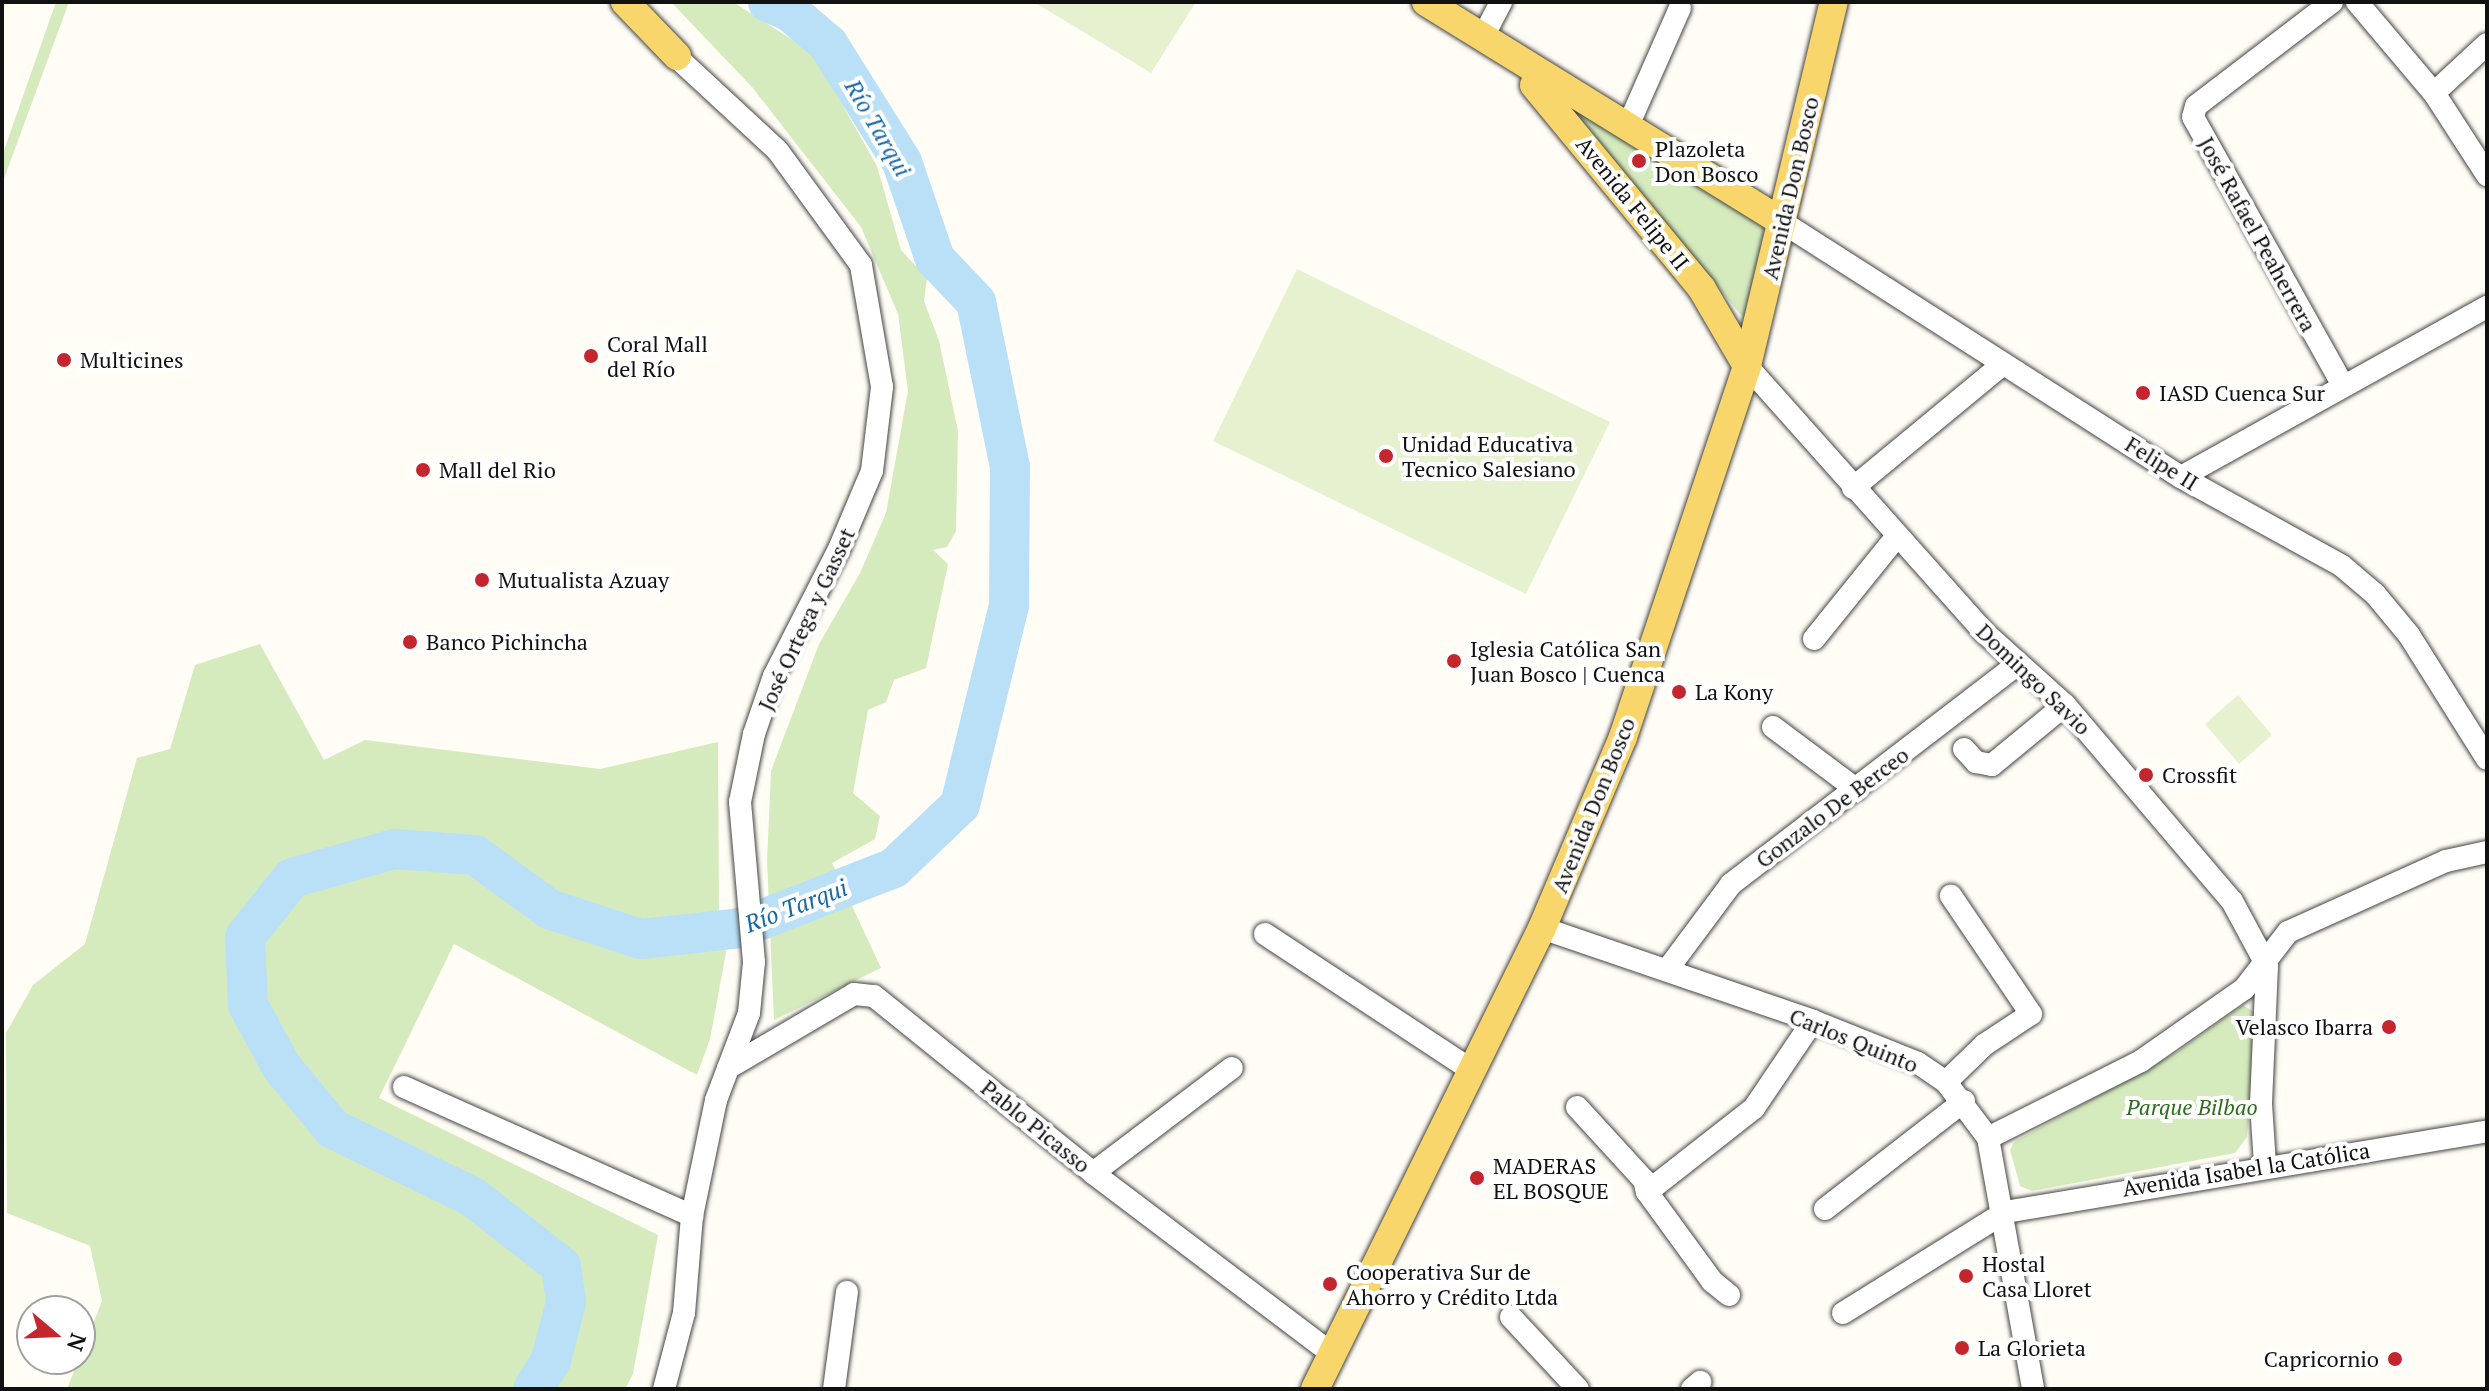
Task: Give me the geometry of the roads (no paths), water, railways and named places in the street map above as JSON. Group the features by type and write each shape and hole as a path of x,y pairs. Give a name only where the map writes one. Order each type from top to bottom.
{"main road":[{"path":"627,2 677,56"},
{"name":"Avenida Felipe II","path":"1426,2 1492,46 1782,222"},
{"name":"Avenida Don Bosco","path":"1315,1389 1542,928 1623,737 1747,366 1834,2"},
{"name":"Avenida Felipe II","path":"1492,46 1555,106 1702,289 1747,366"}],"street":[{"name":"José Ortega y Gasset","path":"610,2 677,56 777,150 861,265 882,387 872,471 774,676 754,734 740,802 754,962 749,1013 716,1100 692,1216 684,1313 664,1389"},
{"path":"1492,46 1501,2"},
{"name":"José Rafael Peaherrera","path":"2332,2 2196,106 2193,117 2342,384"},
{"path":"2357,2 2434,93 2487,175"},
{"path":"1627,128 1680,8"},
{"path":"2434,93 2487,44"},
{"name":"Felipe II","path":"1782,222 2181,477 2342,566 2375,594 2409,635 2487,759"},
{"path":"2181,477 2342,384 2487,307"},
{"path":"1853,488 2003,364"},
{"name":"Domingo Savio","path":"1747,366 1897,536 2018,664 2065,705 2232,901 2267,966"},
{"path":"1814,639 1897,536"},
{"name":"Gonzalo De Berceo","path":"1667,970 1731,884 2018,664"},
{"path":"1964,749 1976,762 1992,765 2065,705"},
{"path":"1773,727 1856,789"},
{"path":"2265,1164 2261,1104 2267,966 2275,945 2288,932 2446,861 2487,852"},
{"path":"1946,1082 1984,1045 2031,1014 1951,896"},
{"name":"Carlos Quinto","path":"1542,928 1813,1021 1918,1063 1946,1082 1964,1101 1988,1138 2005,1212 2033,1389"},
{"path":"1265,934 1471,1070"},
{"path":"1988,1138 2141,1061 2244,989 2267,966"},
{"name":"Pablo Picasso","path":"728,1068 854,994 874,996 1093,1173 1332,1354"},
{"path":"1647,1192 1754,1108 1813,1021"},
{"path":"1093,1173 1232,1068"},
{"path":"404,1087 692,1216"},
{"path":"1825,1209 1964,1101"},
{"path":"1577,1107 1644,1180 1647,1192 1712,1281 1729,1295"},
{"name":"Avenida Isabel la Católica","path":"2005,1212 2265,1164 2487,1131"},
{"path":"1843,1313 2005,1212"},
{"path":"834,1389 847,1292"},
{"path":"1511,1317 1578,1389"}],"waterway":[{"name":"Río Tarqui","path":"533,1389 551,1360 566,1302 561,1266 473,1197 333,1129 281,1066 248,1005 245,937 292,878 394,849 475,855 549,909 641,939 740,928 894,868 960,805 1009,605 1010,467 976,302 935,259 902,162 828,44 789,11 768,2"}],"place":[{"name":"Plazoleta Don Bosco","path":"1639,161"},
{"name":"Coral Mall del Río","path":"591,356"},
{"name":"Multicines","path":"64,360"},
{"name":"IASD Cuenca Sur","path":"2143,393"},
{"name":"Unidad Educativa Tecnico Salesiano","path":"1386,456"},
{"name":"Mall del Rio","path":"423,470"},
{"name":"Mutualista Azuay","path":"482,580"},
{"name":"Banco Pichincha","path":"410,642"},
{"name":"Iglesia Católica San Juan Bosco | Cuenca","path":"1454,661"},
{"name":"La Kony","path":"1679,692"},
{"name":"Crossfit","path":"2146,775"},
{"name":"Velasco Ibarra","path":"2389,1027"},
{"name":"MADERAS EL BOSQUE","path":"1477,1178"},
{"name":"Hostal Casa Lloret","path":"1966,1276"},
{"name":"Cooperativa Sur de Ahorro y Crédito Ltda","path":"1330,1284"},
{"name":"La Glorieta","path":"1962,1348"},
{"name":"Capricornio","path":"2395,1359"}],"park label":[{"name":"Parque Bilbao","path":"2192,1107"}]}
